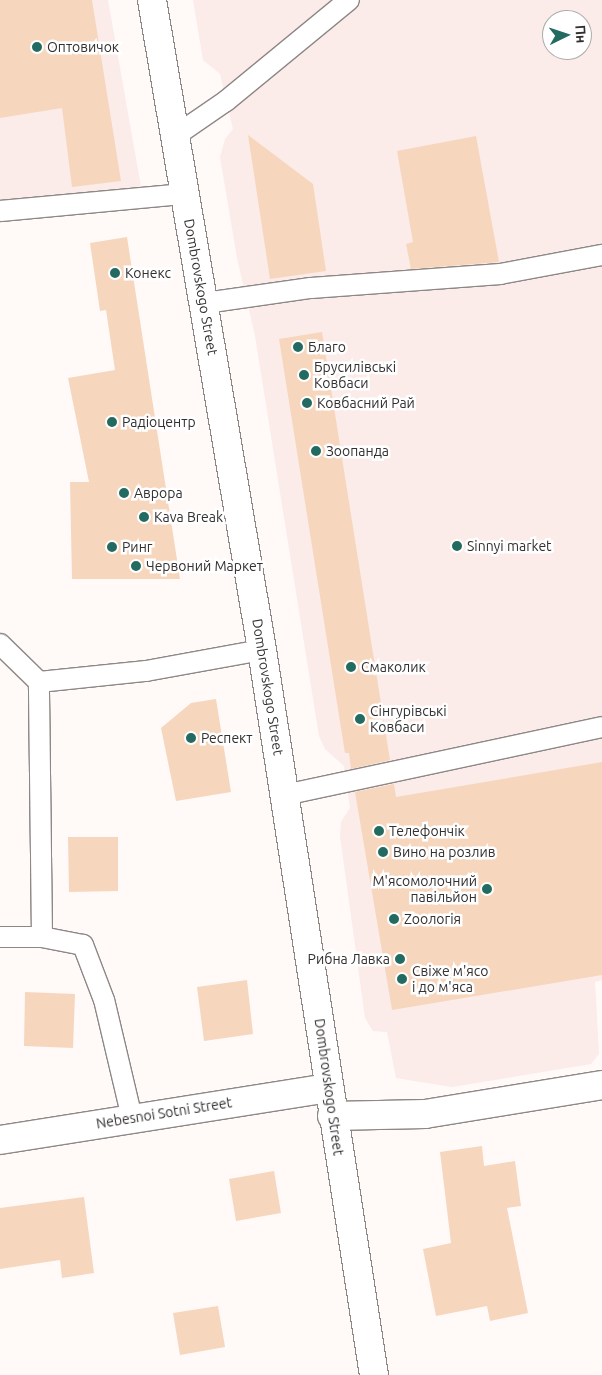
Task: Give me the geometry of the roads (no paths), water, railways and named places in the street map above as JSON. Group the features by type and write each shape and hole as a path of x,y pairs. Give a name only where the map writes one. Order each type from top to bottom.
{"street":[{"name":"Dombrovskogo Street","path":"152,0 205,303 286,796 332,1116 374,1375"},
{"path":"332,1116 425,1114 602,1085"},
{"name":"Nebesnoi Sotni Street","path":"0,1140 328,1088"}],"lane":[{"path":"175,136 226,101 349,0"},
{"path":"0,211 185,194"},
{"path":"205,303 311,288 500,274 602,255"},
{"path":"0,644 39,682 42,937"},
{"path":"39,682 146,671 262,650"},
{"path":"286,796 602,727"},
{"path":"0,937 42,937 83,945 104,1000 132,1118"}],"place":[{"name":"Оптовичок","path":"37,47"},
{"name":"Конекс","path":"115,273"},
{"name":"Благо","path":"298,347"},
{"name":"Брусилівські Ковбаси","path":"304,375"},
{"name":"Ковбасний Рай","path":"307,403"},
{"name":"Радіоцентр","path":"112,422"},
{"name":"Зоопанда","path":"316,451"},
{"name":"Аврора","path":"124,493"},
{"name":"Kava Break","path":"144,517"},
{"name":"Sinnyi market","path":"457,546"},
{"name":"Ринг","path":"112,547"},
{"name":"Червоний Маркет","path":"136,566"},
{"name":"Смаколик","path":"351,667"},
{"name":"Сінгурівські Ковбаси","path":"360,719"},
{"name":"Респект","path":"191,738"},
{"name":"Телефончік","path":"379,831"},
{"name":"Вино на розлив","path":"383,852"},
{"name":"М'ясомолочний павільйон","path":"487,889"},
{"name":"Zooлогія","path":"394,919"},
{"name":"Рибна Лавка","path":"400,959"},
{"name":"Свіже м'ясо і до м'яса","path":"402,979"}]}
